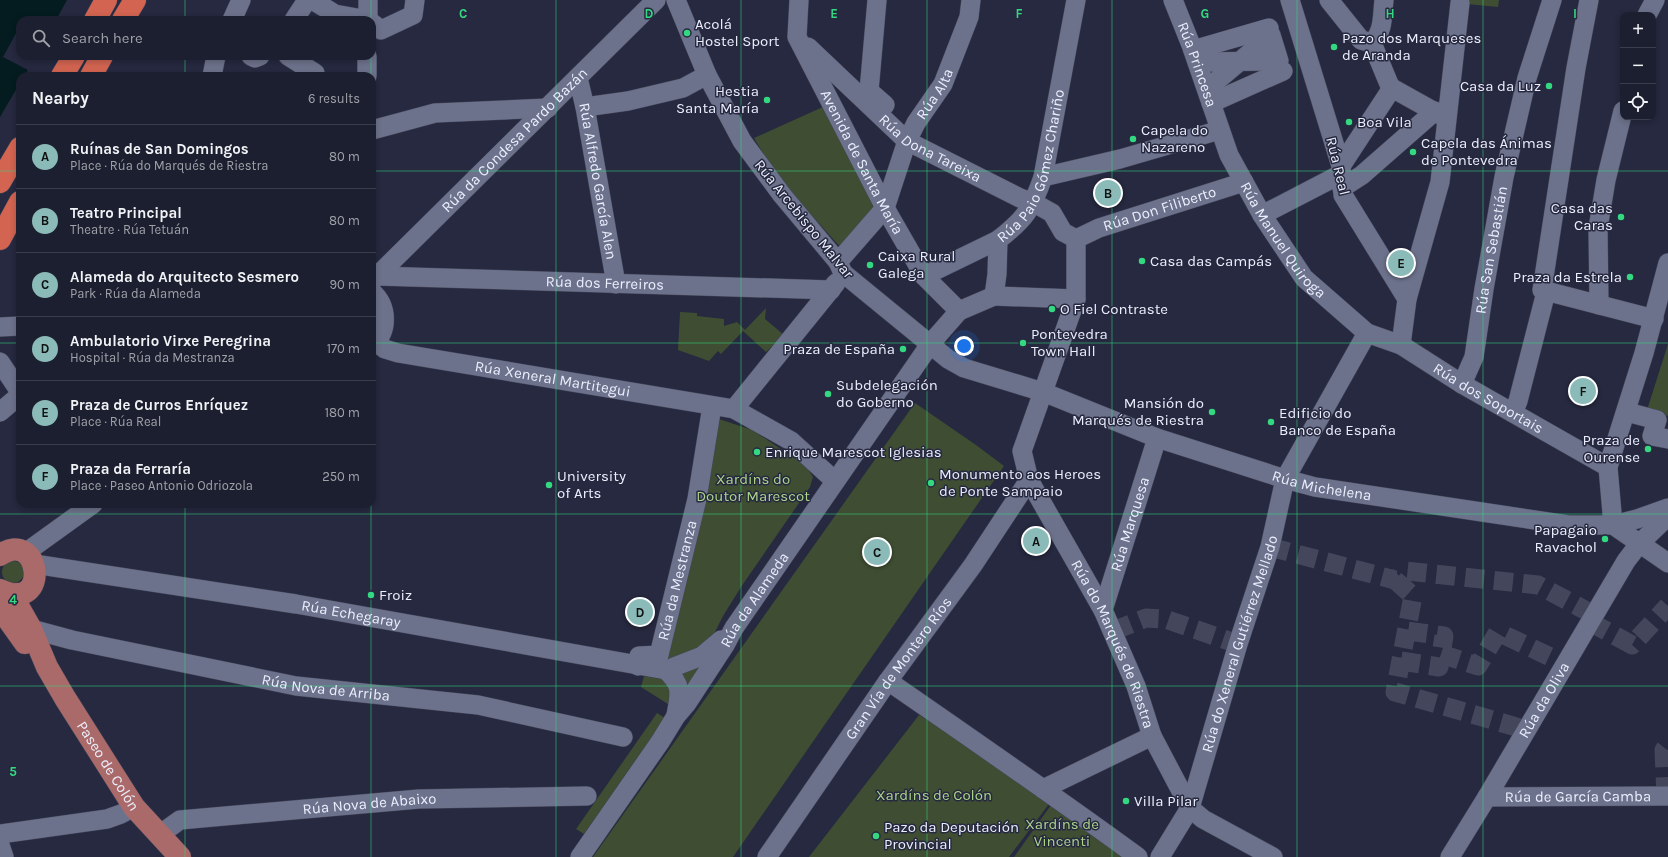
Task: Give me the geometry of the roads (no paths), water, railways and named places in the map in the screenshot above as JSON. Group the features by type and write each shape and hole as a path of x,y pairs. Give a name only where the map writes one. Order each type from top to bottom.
{"highway":[{"path":"97,16 106,0"},
{"path":"125,16 135,0"},
{"path":"64,72 72,60"},
{"path":"93,72 100,60"},
{"path":"0,182 16,155"},
{"path":"0,239 16,209"}],"main road":[{"path":"0,555 10,550 30,559 36,571 33,583 29,588 9,592"},
{"name":"Paseo de Colón","path":"9,592 31,629 47,667 134,806 180,857"},
{"name":"Paseo de Colón","path":"0,608 36,658 47,667"}],"street":[{"path":"234,16 241,0"},
{"path":"297,16 307,0"},
{"path":"312,0 333,16"},
{"path":"368,0 368,16"},
{"path":"376,26 381,30 413,15 415,0"},
{"name":"Rúa da Condesa Pardo Bazán","path":"376,281 656,0"},
{"name":"Rúa Arcebispo Malvar","path":"676,0 707,75 742,141 782,195 841,267 948,359 964,368 1043,392"},
{"name":"Rúa Dona Tareixa","path":"799,0 797,37 827,78 910,135 1020,198 1034,203 1052,213 1063,232 1076,239"},
{"path":"869,91 877,0"},
{"name":"Rúa Alta","path":"885,208 910,135 943,84 969,17 971,0"},
{"name":"Rúa Paio Gómez Chariño","path":"994,296 997,274 998,240 1016,226 1034,203 1043,177 1046,154 1076,0"},
{"name":"Rúa Princesa","path":"1173,0 1195,56 1220,130"},
{"name":"Rúa Real","path":"1290,0 1278,27 1291,65 1342,176 1343,195 1407,299"},
{"path":"1330,0 1354,34 1361,40 1377,35"},
{"path":"1384,0 1377,35 1393,90 1441,115"},
{"name":"Rúa San Sebastián","path":"1462,384 1474,357 1484,289 1503,185 1527,78 1552,0"},
{"path":"1513,413 1518,401 1544,291 1576,68 1589,0"},
{"path":"1648,12 1654,0"},
{"path":"1401,345 1407,299 1440,182 1441,115 1460,3"},
{"path":"1195,56 1278,27"},
{"path":"1209,96 1240,62 1278,27"},
{"path":"1278,27 1291,65"},
{"path":"1195,56 1240,62 1291,65"},
{"path":"213,72 215,60"},
{"path":"297,60 312,67"},
{"path":"367,60 367,72"},
{"path":"1209,96 1291,65"},
{"path":"827,78 838,66 869,91 910,135"},
{"path":"585,106 628,101 683,88 707,75"},
{"name":"Rúa Alfredo García Alen","path":"578,78 585,106 616,284"},
{"name":"Avenida de Santa María","path":"827,78 885,208 924,276 959,311"},
{"path":"1342,176 1393,90"},
{"path":"376,129 435,113 548,108"},
{"path":"1262,215 1342,176 1362,175 1441,115"},
{"path":"1599,305 1598,228 1606,180 1621,120"},
{"path":"1043,177 1120,159 1220,130"},
{"name":"Rúa Manuel Quiroga","path":"1220,130 1229,155 1262,215 1304,278 1367,333"},
{"name":"Rúa Don Filiberto","path":"1076,239 1098,228 1244,182"},
{"path":"835,481 791,441 734,409 831,290 841,267 885,208"},
{"name":"Rúa do Marqués de Riestra","path":"1076,239 1076,299 1022,451 1030,480 1103,610 1136,686 1152,736 1190,808 1203,819 1273,857"},
{"path":"924,276 998,240"},
{"path":"1668,263 1659,315 1608,467 1614,525 1668,563"},
{"name":"Rúa dos Ferreiros","path":"376,283 616,284 831,290"},
{"path":"376,288 385,315 384,326 376,340"},
{"path":"1544,291 1599,305 1659,315"},
{"path":"931,343 959,311 994,296 1076,299"},
{"path":"0,327 16,326"},
{"name":"Rúa dos Soportais","path":"1367,333 1401,345 1462,384 1608,467"},
{"name":"Rúa do Xeneral Gutiérrez Mellado","path":"1160,857 1190,808 1238,644 1270,547 1285,479 1367,333"},
{"name":"Rúa da Alameda","path":"580,857 660,742 676,716 687,703 725,645 734,628 931,343"},
{"name":"Rúa Xeneral Martitegui","path":"376,344 398,353 734,409"},
{"path":"0,362 16,386"},
{"name":"Rúa Michelena","path":"1043,392 1157,438 1285,479 1315,487 1568,525 1614,525 1668,508"},
{"path":"0,412 16,398"},
{"name":"Rúa da Mestranza","path":"638,666 639,656 659,655 697,499 712,406"},
{"path":"1627,412 1662,422 1652,436 1668,439"},
{"name":"Rúa Marquesa","path":"1103,610 1157,438"},
{"name":"Gran Vía de Montero Ríos","path":"767,857 888,681 973,564 1030,480"},
{"path":"30,559 89,508"},
{"name":"Rúa da Oliva","path":"1450,857 1626,561 1639,544 1668,516"},
{"name":"Rúa Echegaray","path":"30,559 296,604 666,670 702,656 734,628"},
{"name":"Rúa Nova de Arriba","path":"31,629 72,640 296,686 478,704 623,737"},
{"path":"666,670 676,680 680,690 676,716"},
{"path":"888,681 1044,789 1138,857"},
{"path":"1044,789 1152,736"},
{"name":"Rúa Nova de Abaixo","path":"159,835 180,820 419,799 587,796"},
{"name":"Rúa de García Camba","path":"1487,797 1668,796"},
{"path":"0,834 107,819 121,814 134,806"},
{"path":"0,845 4,857"}],"tunnel":[{"path":"1270,547 1395,580 1406,571 1538,585 1594,615"},
{"path":"1395,580 1413,596 1395,692 1527,730"},
{"path":"1590,622 1632,645 1668,606"},
{"path":"1113,631 1146,618 1165,619 1238,644"},
{"path":"1401,661 1439,667 1444,636 1407,631"},
{"path":"1441,654 1478,666 1498,632 1565,664"},
{"path":"1666,796 1664,750 1668,745"}],"place":[{"name":"Acolá Hostel Sport","path":"687,33"},
{"name":"Pazo dos Marqueses de Aranda","path":"1334,47"},
{"name":"Casa da Luz","path":"1549,86"},
{"name":"Hestia Santa María","path":"767,100"},
{"name":"Boa Vila","path":"1349,122"},
{"name":"Capela do Nazareno","path":"1133,139"},
{"name":"Capela das Ánimas de Pontevedra","path":"1413,152"},
{"name":"Teatro Principal","path":"1108,193"},
{"name":"Casa das Caras","path":"1621,217"},
{"name":"Casa das Campás","path":"1142,261"},
{"name":"Praza de Curros Enríquez","path":"1401,263"},
{"name":"Caixa Rural Galega","path":"870,265"},
{"name":"Praza da Estrela","path":"1630,277"},
{"name":"O Fiel Contraste","path":"1052,309"},
{"name":"Pontevedra Town Hall","path":"1023,343"},
{"name":"Praza de España","path":"903,349"},
{"name":"Praza da Ferraría","path":"1583,391"},
{"name":"Subdelegación do Goberno","path":"828,394"},
{"name":"Mansión do Marqués de Riestra","path":"1212,412"},
{"name":"Edificio do Banco de España","path":"1271,422"},
{"name":"Praza de Ourense","path":"1648,449"},
{"name":"Enrique Marescot Iglesias","path":"757,452"},
{"name":"Monumento aos Heroes de Ponte Sampaio","path":"931,483"},
{"name":"University of Arts","path":"549,485"},
{"name":"Papagaio Ravachol","path":"1605,539"},
{"name":"Ruínas de San Domingos","path":"1036,541"},
{"name":"Alameda do Arquitecto Sesmero","path":"877,552"},
{"name":"Froiz","path":"371,595"},
{"name":"Ambulatorio Virxe Peregrina","path":"640,612"},
{"name":"Villa Pilar","path":"1126,801"},
{"name":"Pazo da Deputación Provincial","path":"876,836"}],"park label":[{"name":"Xardíns do Doutor Marescot","path":"753,488"},
{"name":"Xardíns de Colón","path":"934,795"},
{"name":"Xardíns de Vincenti","path":"1062,832"}]}
